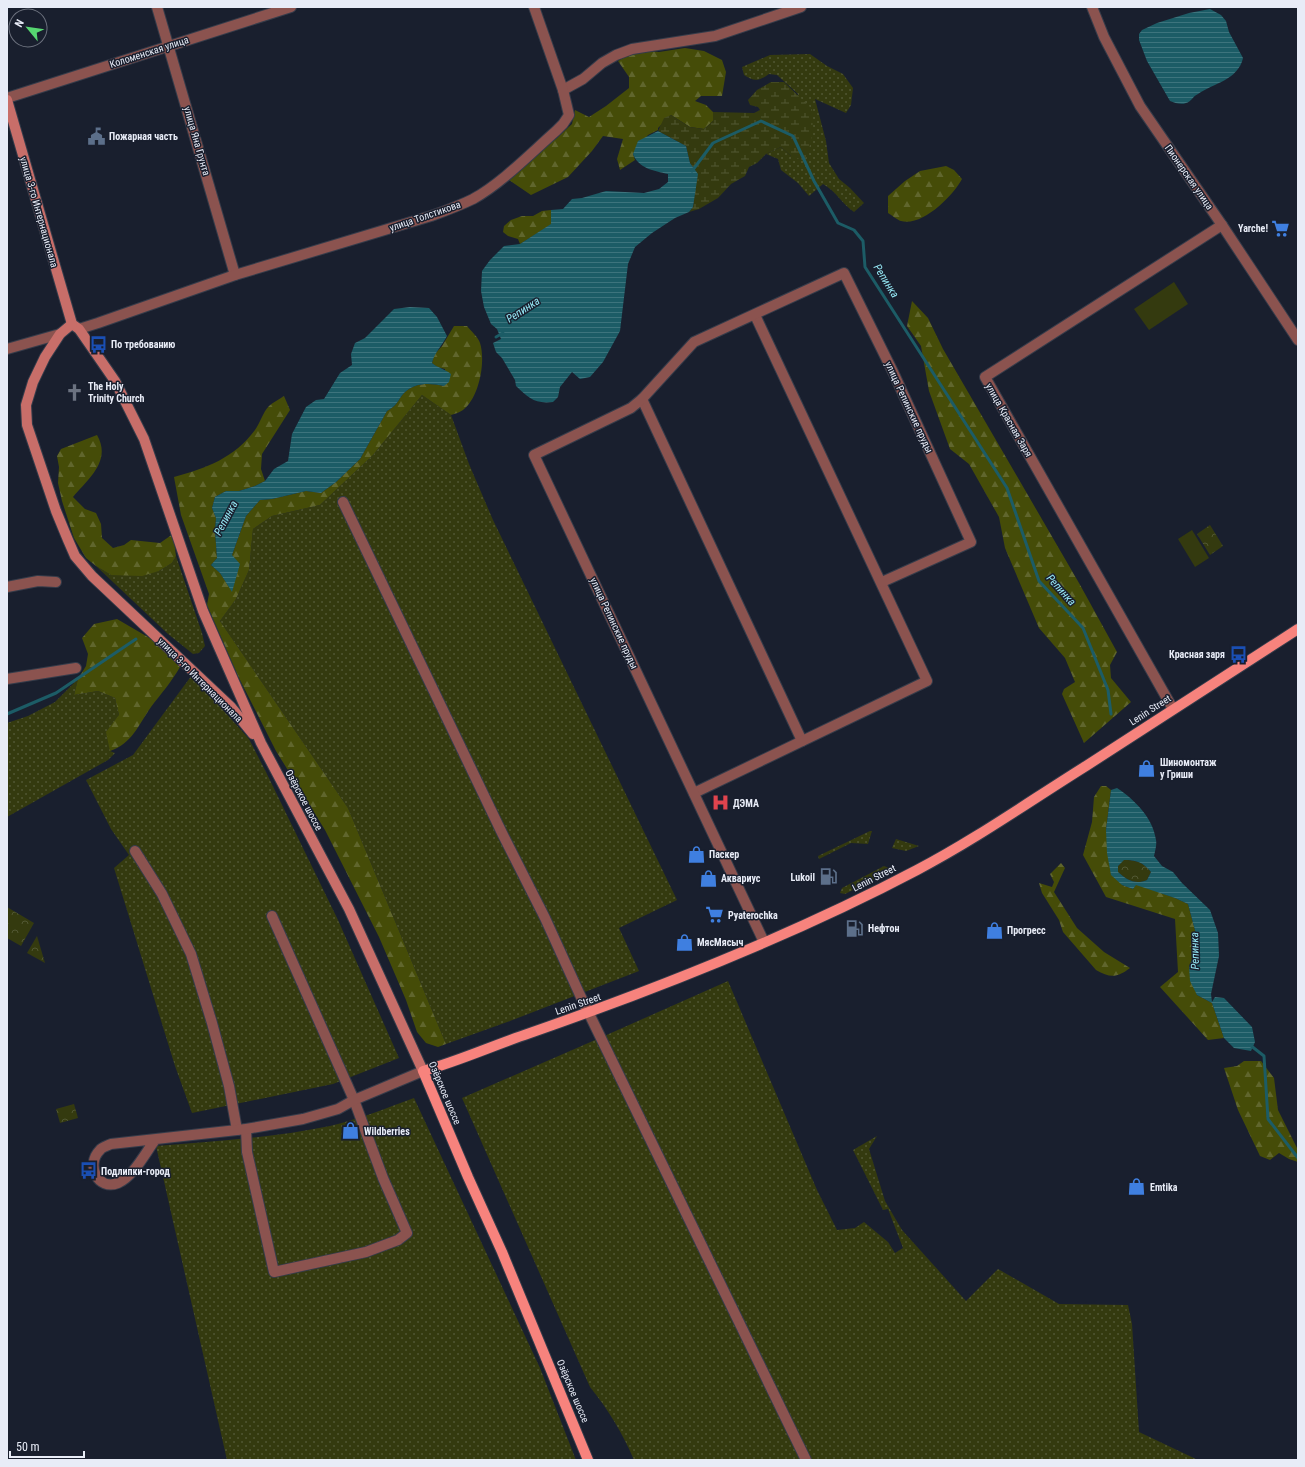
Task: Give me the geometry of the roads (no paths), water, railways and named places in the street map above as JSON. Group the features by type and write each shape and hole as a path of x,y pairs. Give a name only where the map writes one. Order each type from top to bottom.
{"main road":[{"name":"улица 3-го Интернационала","path":"7,99 76,326 115,381 144,439 171,514 203,611 261,743"},
{"name":"улица 3-го Интернационала","path":"76,326 60,334 45,357 33,382 26,405 27,425 56,512 75,556 92,576 231,707 261,743"},
{"name":"Lenin Street","path":"423,1071 445,1065 528,1033 590,1012 764,942 835,911 918,870 965,843 1298,629"},
{"name":"Озёрское шоссе","path":"261,743 349,909 423,1071 502,1252 588,1460"}],"street":[{"name":"улица Яна Грунта","path":"157,7 236,275"},
{"name":"Коломенская улица","path":"7,99 291,7"},
{"name":"улица Толстикова","path":"76,326 98,324 236,275 453,209 475,198 501,178 563,124 568,115 563,90 534,7"},
{"path":"563,90 616,55 632,50 715,36 801,7"},
{"name":"Пионерская улица","path":"1092,7 1104,36 1140,106 1222,225 1298,340"},
{"name":"улица Красная Заря","path":"1173,709 984,377 1222,225"},
{"name":"улица Репинские пруды","path":"694,793 534,455 631,408 642,399 694,342 844,273 894,374 971,542 882,582"},
{"path":"755,315 882,582 927,682 694,793 764,942"},
{"path":"7,349 60,334"},
{"path":"642,399 802,741"},
{"path":"343,502 498,826 545,918 580,995 590,1012 806,1460"},
{"path":"7,587 38,581 56,582"},
{"path":"7,680 76,668"},
{"path":"135,851 162,894 190,954 212,1023 228,1086 242,1130 274,1272 366,1252 398,1240 407,1234 383,1178 354,1100 272,916"},
{"path":"154,1140 130,1175 118,1183 107,1183 99,1180 93,1169 93,1159 100,1149 111,1144 242,1130 303,1119 338,1109 354,1100 423,1071"}],"water":[{"path":"1210,9 1221,15 1226,21 1229,32 1243,58 1240,65 1231,76 1204,90 1188,102 1180,104 1170,101 1147,61 1139,40 1139,34 1142,30 1157,23 1189,13"},
{"path":"658,131 686,146 690,163 698,174 693,207 689,212 675,218 652,233 635,247 628,264 620,331 603,362 590,377 580,379 572,372 560,387 558,397 553,402 536,401 516,386 515,380 502,358 496,352 493,343 501,339 497,329 491,324 484,307 481,291 482,271 490,260 504,246 520,244 551,224 551,210 563,209 572,199 582,198 606,191 644,193 659,189 668,182 668,174 643,166 635,159 633,154 638,141"},
{"path":"410,307 429,308 437,317 447,336 434,356 432,363 451,374 449,382 444,386 423,384 408,389 395,405 387,411 360,459 336,482 321,493 306,491 272,499 260,500 246,516 232,555 240,564 232,592 220,573 211,565 217,558 215,531 216,518 212,508 215,497 226,491 239,491 255,486 265,481 274,469 288,461 292,434 306,407 316,400 324,399 340,373 352,365 351,354 355,343 365,338 394,309"},
{"path":"1117,788 1142,810 1154,832 1156,844 1154,856 1162,866 1173,872 1182,883 1210,910 1218,933 1219,956 1211,994 1212,1002 1215,997 1224,998 1252,1027 1255,1042 1251,1051 1234,1048 1224,1038 1212,1003 1197,995 1190,981 1189,967 1194,954 1196,934 1188,904 1136,885 1133,889 1122,885 1111,875 1107,853 1106,830 1111,790","holes":["1124,860 1139,862 1151,872 1147,880 1139,882 1131,881 1118,872 1118,866"]}],"waterway":[{"name":"Репинка","path":"692,171 713,143 761,121 793,136 814,181 838,223 854,230 863,241 865,267 1007,488 1039,581 1083,628 1108,690 1111,714"},
{"name":"Репинка","path":"496,337 503,333"},
{"name":"Репинка","path":"7,714 56,693 136,639"},
{"name":"Репинка","path":"1250,1045 1264,1056 1268,1119 1298,1158"}],"place":[{"name":"Пожарная часть","path":"96,136"},
{"name":"Yarche!","path":"1281,228"},
{"name":"По требованию","path":"98,344"},
{"name":"The Holy Trinity Church","path":"75,392"},
{"name":"Красная заря","path":"1238,654"},
{"name":"Шиномонтаж у Гриши","path":"1147,768"},
{"name":"ДЭМА","path":"720,803"},
{"name":"Паскер","path":"696,854"},
{"name":"Lukoil","path":"828,877"},
{"name":"Аквариус","path":"708,878"},
{"name":"Pyaterochka","path":"715,915"},
{"name":"Нефтон","path":"855,928"},
{"name":"Прогресс","path":"994,930"},
{"name":"МясМясыч","path":"684,942"},
{"name":"Wildberries","path":"351,1131"},
{"name":"Подлипки-город","path":"88,1171"},
{"name":"Emtika","path":"1137,1187"}]}
